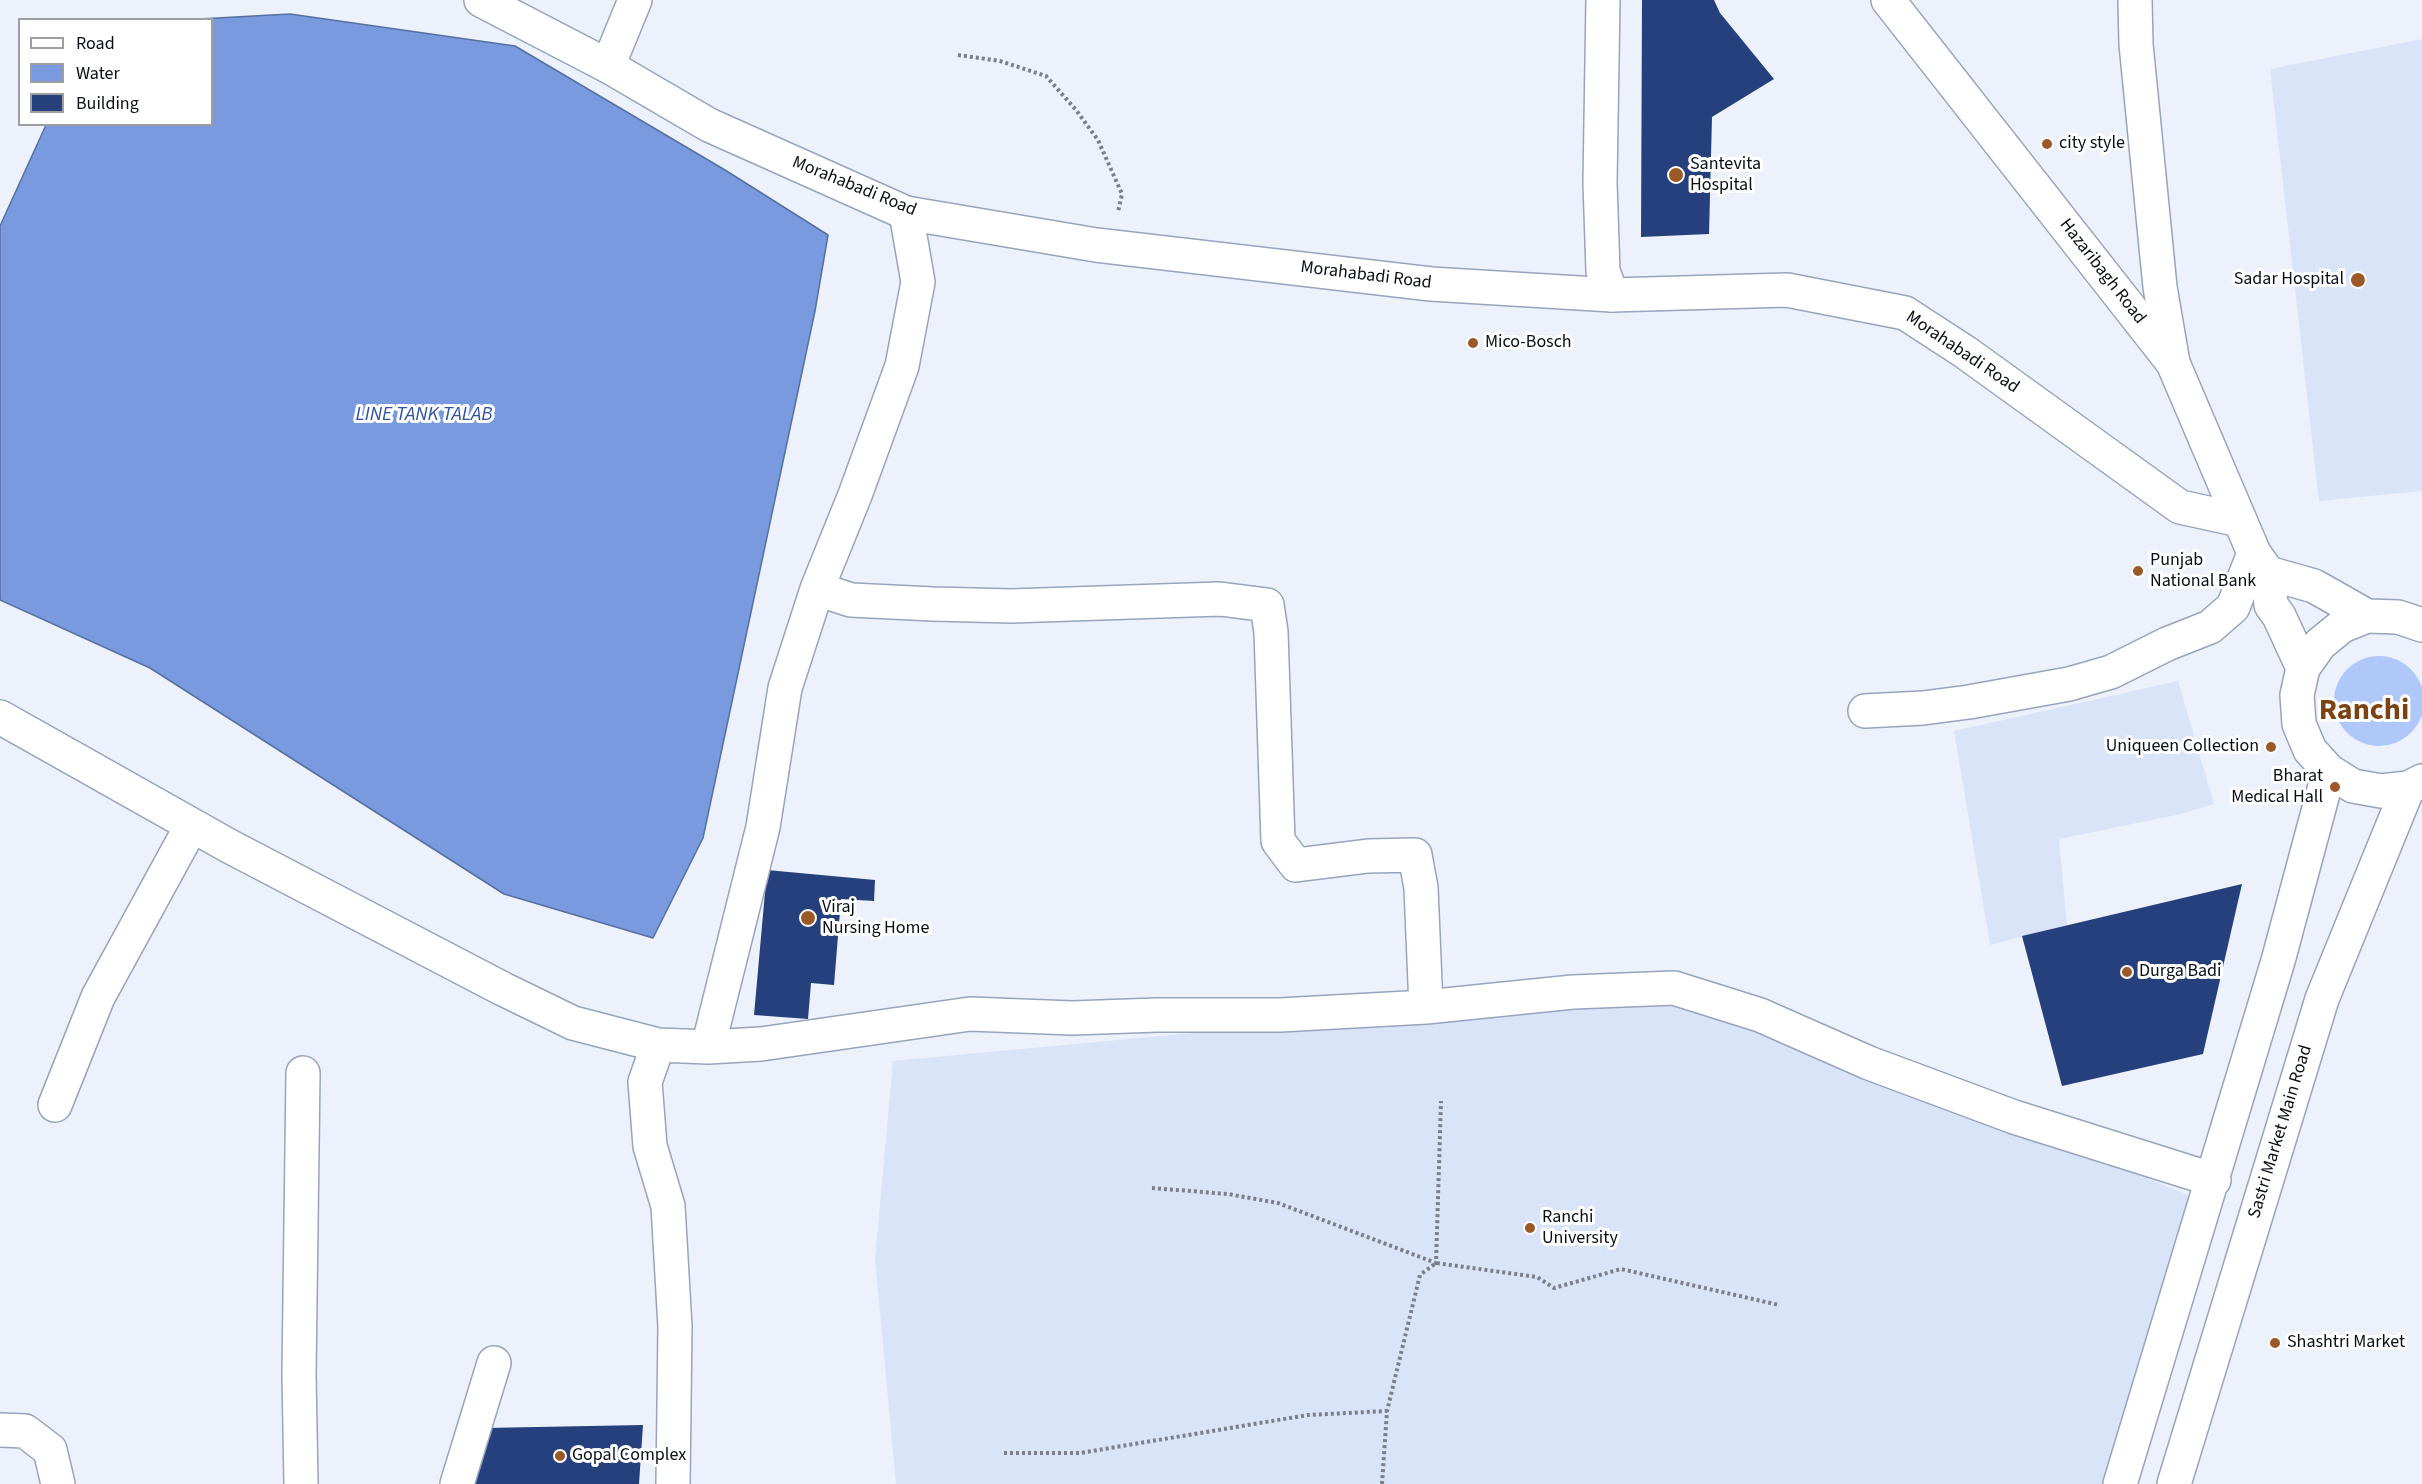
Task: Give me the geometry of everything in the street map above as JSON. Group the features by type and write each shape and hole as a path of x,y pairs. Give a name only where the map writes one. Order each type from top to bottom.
{"street":[{"name":"Morahabadi Road","path":"481,0 608,66 709,125 906,213 1096,245 1431,284 1612,295 1786,290 1905,313 1965,352 2180,507 2240,520"},
{"path":"608,66 635,0"},
{"path":"1603,0 1600,34 1600,183 1603,271 1612,295"},
{"name":"Hazaribagh Road","path":"1888,0 2173,363 2240,520 2261,563 2271,605 2279,616 2304,668"},
{"path":"2135,0 2136,44 2160,287 2173,363"},
{"path":"708,1047 764,827 785,688 817,589 855,495 902,366 918,282 906,213"},
{"path":"1865,711 1923,708 1969,702 2060,686 2111,672 2167,644 2210,627 2233,606 2261,563 2314,586 2367,616"},
{"path":"817,589 851,600 933,604 1011,606 1220,599 1267,605 1271,632 1278,841 1296,865 1368,856 1415,855 1420,888 1426,1007"},
{"path":"2415,784 2381,791 2353,786 2329,771 2310,750 2299,724 2296,695 2304,668 2320,644 2342,626 2367,616 2398,617 2422,625"},
{"path":"0,717 345,908 573,1023 658,1045 708,1047 761,1044 970,1014 1072,1018 1280,1015 1426,1007 1573,992 1674,988 1760,1015 1869,1063 2014,1117 2214,1180"},
{"path":"2120,1484 2214,1180 2278,961 2329,771"},
{"name":"Sastri Market Main Road","path":"2174,1484 2322,999 2415,784"},
{"path":"55,1105 98,997 192,825"},
{"path":"658,1045 645,1083 650,1146 668,1206 675,1327 673,1484"},
{"path":"301,1484 299,1374 303,1073"},
{"path":"458,1484 494,1363"},
{"path":"0,1430 25,1431 50,1450 58,1484"}],"path":[{"path":"958,55 1000,61 1046,76 1098,140 1122,194 1115,231 1096,245"},
{"path":"1436,1263 1441,1101"},
{"path":"1152,1188 1228,1194 1278,1203 1436,1263 1537,1277 1554,1288 1621,1269 1779,1305"},
{"path":"1382,1484 1387,1411 1420,1275 1436,1263"},
{"path":"1004,1453 1080,1454 1308,1416 1387,1411"}],"shaded area":[{"name":"Sadar Hospital","path":"2422,39 2422,491 2319,501 2270,69"},
{"path":"2370,657 2388,657 2404,664 2411,669 2423,692 2423,710 2416,726 2404,738 2388,745 2370,745 2354,738 2342,726 2335,710 2335,692 2342,676 2354,664"},
{"path":"2178,681 2214,804 2181,814 2059,839 2067,925 1990,945 1954,731"},
{"name":"Ranchi University","path":"1674,988 2191,1196 2106,1484 896,1484 875,1259 893,1061"}],"water":[{"name":"LINE TANK TALAB","path":"290,14 515,46 725,170 828,235 815,311 703,838 653,938 504,894 150,668 0,600 0,226 46,126 213,126 213,18"}],"building":[{"name":"Santevita Hospital","path":"1642,0 1714,0 1720,13 1774,79 1712,117 1709,234 1641,237"},
{"path":"767,870 875,880 874,901 841,899 834,985 811,983 808,1019 754,1015"},
{"name":"Durga Badi","path":"2242,884 2203,1054 2062,1086 2022,936"},
{"name":"Gopal Complex","path":"643,1425 639,1484 475,1484 484,1428"}],"place":[{"name":"city style","path":"2047,144"},
{"name":"Santevita Hospital","path":"1676,175"},
{"name":"Sadar Hospital","path":"2358,280"},
{"name":"Mico-Bosch","path":"1473,343"},
{"name":"Punjab National Bank","path":"2138,571"},
{"name":"Uniqueen Collection","path":"2271,747"},
{"name":"Bharat Medical Hall","path":"2335,787"},
{"name":"Viraj Nursing Home","path":"808,918"},
{"name":"Durga Badi","path":"2127,972"},
{"name":"Ranchi University","path":"1530,1228"},
{"name":"Shashtri Market","path":"2275,1343"},
{"name":"Gopal Complex","path":"560,1456"}],"district":[{"name":"Ranchi","path":"2364,712"}]}
